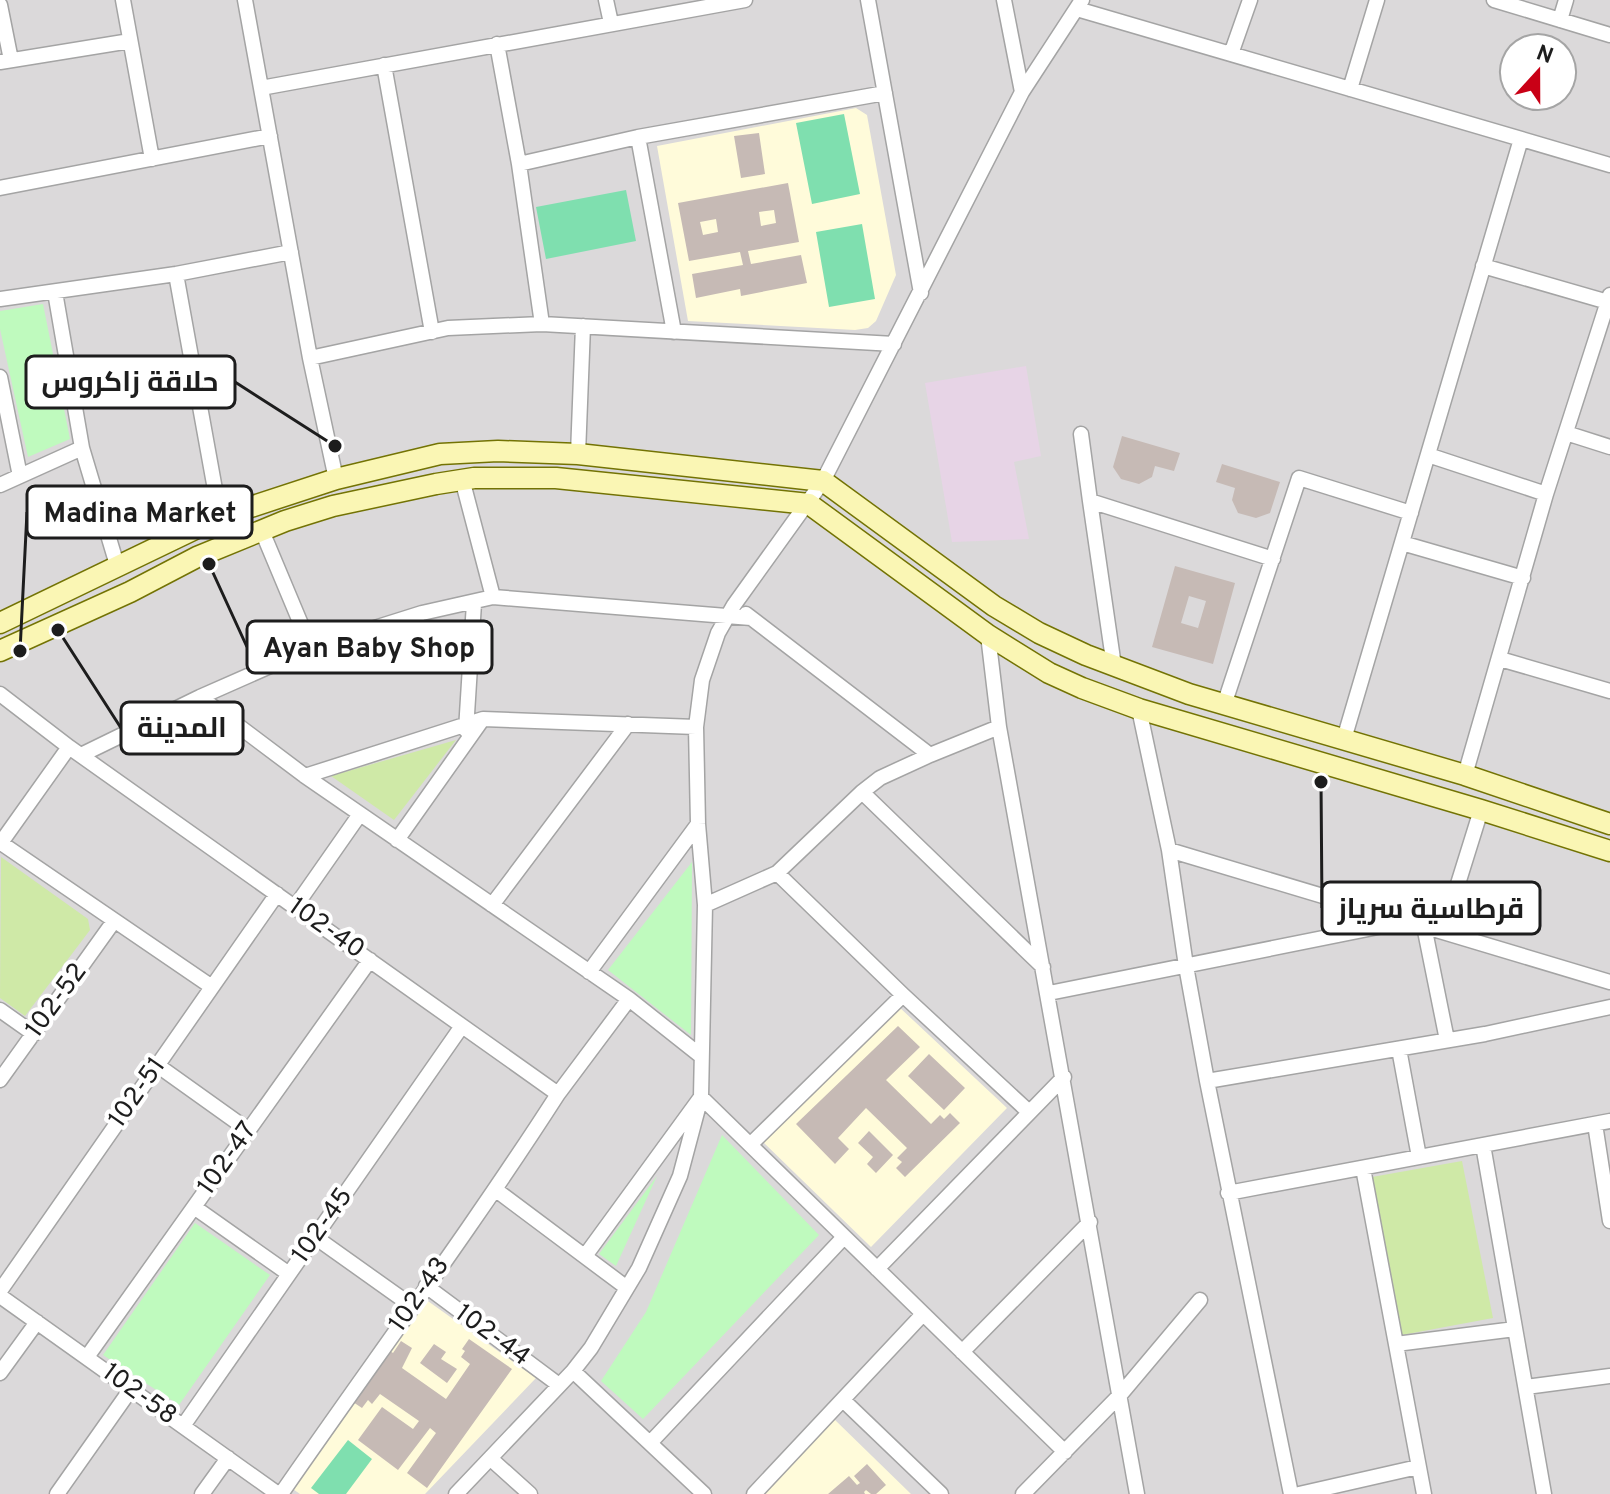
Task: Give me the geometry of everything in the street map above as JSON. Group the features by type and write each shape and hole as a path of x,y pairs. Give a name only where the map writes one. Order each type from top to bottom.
{"main road":[{"path":"0,623 220,517 336,479 460,452 578,454 823,481 1008,615 1061,644 1189,694 1465,775 1610,824"},
{"path":"0,651 130,592 197,557 262,531 333,506 462,479 556,478 809,504 988,635 1049,673 1139,709 1610,851"},
{"path":"1179,721 1187,712 1189,694"},
{"path":"1230,735 1231,707"}],"street":[{"path":"123,0 152,159"},
{"path":"245,0 310,358 336,479"},
{"path":"606,0 611,23"},
{"path":"261,88 745,0"},
{"path":"868,0 921,294"},
{"path":"1004,0 1022,92"},
{"path":"1231,54 1250,0"},
{"path":"1350,89 1377,0"},
{"path":"1494,0 1610,35"},
{"path":"1560,20 1566,0"},
{"path":"456,1494 573,1371 609,1321 651,1245 680,1176 701,1097 705,905 698,824 696,727 702,680 709,657 731,610 823,481 1022,92 1079,4 1231,54 1610,165"},
{"path":"0,5 5,61 130,41"},
{"path":"497,44 519,164 542,324"},
{"path":"384,65 432,332"},
{"path":"519,164 638,137 885,93"},
{"path":"0,188 270,136"},
{"path":"638,137 674,332"},
{"path":"1344,739 1521,139"},
{"path":"0,299 176,274 291,252"},
{"path":"1465,775 1546,494 1606,325 1609,299 1483,266"},
{"path":"176,274 220,517"},
{"path":"55,292 82,448 117,565"},
{"path":"310,358 432,332 481,326 542,324 894,344"},
{"path":"578,454 583,326"},
{"path":"0,377 20,476"},
{"path":"1566,433 1610,447"},
{"path":"1081,434 1114,666"},
{"path":"0,485 82,448"},
{"path":"1428,455 1546,494"},
{"path":"1231,707 1299,478 1411,513"},
{"path":"462,479 493,597"},
{"path":"1090,501 1273,559"},
{"path":"262,531 311,648"},
{"path":"1402,543 1523,578"},
{"path":"212,987 0,844 75,751 311,648 422,613 493,597 731,610 751,618 930,755"},
{"path":"465,744 474,603"},
{"path":"988,635 999,727 1137,1494"},
{"path":"1500,659 1610,691"},
{"name":"102-40","path":"0,694 75,751 558,1094"},
{"path":"200,697 305,776 629,999 701,1056"},
{"path":"1139,709 1169,850 1186,966 1228,1193 1291,1494"},
{"path":"305,776 483,719 696,727"},
{"path":"397,840 483,719"},
{"path":"492,905 628,724"},
{"path":"705,905 777,873 880,778 999,727"},
{"path":"862,792 1044,967"},
{"path":"1443,932 1481,810"},
{"path":"295,907 360,814"},
{"path":"589,972 698,824"},
{"path":"1169,850 1610,982"},
{"path":"777,873 1029,1112"},
{"name":"102-51","path":"0,1293 277,894"},
{"name":"102-52","path":"0,1080 114,921"},
{"path":"1049,993 1407,921"},
{"path":"1424,926 1447,1040"},
{"name":"102-47","path":"87,1357 370,960"},
{"path":"751,1144 903,995"},
{"path":"558,1094 629,999"},
{"path":"1207,1081 1399,1049 1610,1007"},
{"path":"0,1010 34,1034"},
{"name":"102-45","path":"183,1426 462,1026"},
{"path":"1399,1049 1419,1157"},
{"path":"157,1065 248,1130"},
{"path":"877,1269 1064,1077"},
{"name":"102-43","path":"279,1494 496,1190 558,1094"},
{"path":"701,1097 1065,1452"},
{"path":"585,1256 701,1097"},
{"path":"1228,1193 1603,1122 1610,1221"},
{"path":"1483,1145 1544,1494"},
{"path":"1363,1168 1424,1494"},
{"path":"496,1190 627,1288"},
{"path":"194,1207 289,1274"},
{"path":"962,1352 1090,1222"},
{"path":"315,1237 412,1306"},
{"path":"650,1443 844,1237"},
{"name":"102-44","path":"426,1286 559,1385"},
{"name":"102-58","path":"0,1293 279,1494"},
{"path":"1023,1494 1120,1395 1200,1300"},
{"path":"754,1494 923,1314"},
{"path":"0,1373 37,1322"},
{"path":"1396,1344 1515,1329"},
{"path":"573,1371 704,1494"},
{"path":"1526,1387 1610,1376"},
{"path":"57,1494 131,1389"},
{"path":"844,1401 941,1494"},
{"path":"202,1494 228,1458"},
{"path":"491,1459 530,1494"},
{"path":"1299,1494 1418,1467"}],"shaded area":[{"path":"0,0 1610,0 1610,1494 0,1494"},
{"path":"856,108 867,115 896,275 876,321 868,328 855,330 688,321 657,146"},
{"path":"1026,366 1041,456 1014,462 1029,539 952,542 925,383"},
{"path":"898,1006 1007,1108 871,1247 763,1142"},
{"path":"425,1299 536,1378 425,1494 300,1494 290,1487"},
{"path":"834,1419 911,1494 764,1494"}],"green space":[{"path":"844,114 860,194 812,204 796,123"},
{"path":"626,190 636,241 546,259 536,207"},
{"path":"862,224 875,299 829,307 816,232"},
{"path":"43,304 70,439 28,457 0,329 0,311"},
{"path":"456,740 394,820 331,776"},
{"path":"1,857 88,919 90,930 25,1016 0,998"},
{"path":"692,862 691,1035 608,970"},
{"path":"722,1135 819,1235 643,1419 601,1381 646,1312"},
{"path":"1462,1161 1493,1318 1402,1335 1372,1177"},
{"path":"657,1176 616,1266 599,1254"},
{"path":"195,1223 270,1275 179,1405 103,1355"},
{"path":"348,1440 372,1459 346,1494 319,1494 311,1488"}],"building":[{"path":"759,133 765,174 741,178 734,136"},
{"path":"788,183 799,242 748,251 751,264 801,255 807,283 741,296 740,289 696,298 692,274 743,265 740,252 689,261 678,203","holes":["774,210 776,223 761,226 759,212","716,219 718,232 703,235 700,222"]},
{"path":"1122,436 1180,453 1174,471 1155,466 1152,477 1139,484 1121,479 1113,467"},
{"path":"1222,464 1280,482 1270,513 1256,518 1238,513 1232,500 1235,488 1216,482"},
{"path":"1175,566 1235,583 1213,664 1152,647","holes":["1189,596 1206,601 1198,628 1181,623"]},
{"path":"898,1026 920,1047 886,1080 931,1124 940,1115 944,1119 950,1113 960,1123 905,1177 896,1168 902,1162 897,1158 907,1148 866,1108 838,1138 849,1149 835,1164 796,1124"},
{"path":"929,1054 965,1088 944,1110 908,1076"},
{"path":"869,1131 893,1155 876,1173 867,1164 873,1157 858,1143"},
{"path":"469,1339 512,1369 427,1488 407,1473 436,1433 430,1428 398,1470 358,1440 382,1407 413,1429 419,1421 380,1394 372,1404 368,1400 362,1408 353,1402 390,1351 393,1353 401,1341 412,1348 402,1368 446,1399 470,1364 461,1357"},
{"path":"434,1344 446,1352 441,1359 457,1369 447,1383 420,1363"},
{"path":"867,1464 886,1485 876,1494 866,1490 865,1494 828,1494 849,1476 857,1485 860,1483 854,1476"}],"place":[{"name":"حلاقة زاکروس","path":"335,446"},
{"name":"Ayan Baby Shop","path":"209,564"},
{"name":"المدينة","path":"58,630"},
{"name":"Madina Market","path":"20,651"},
{"name":"قرطاسية سرياز","path":"1321,782"}]}
